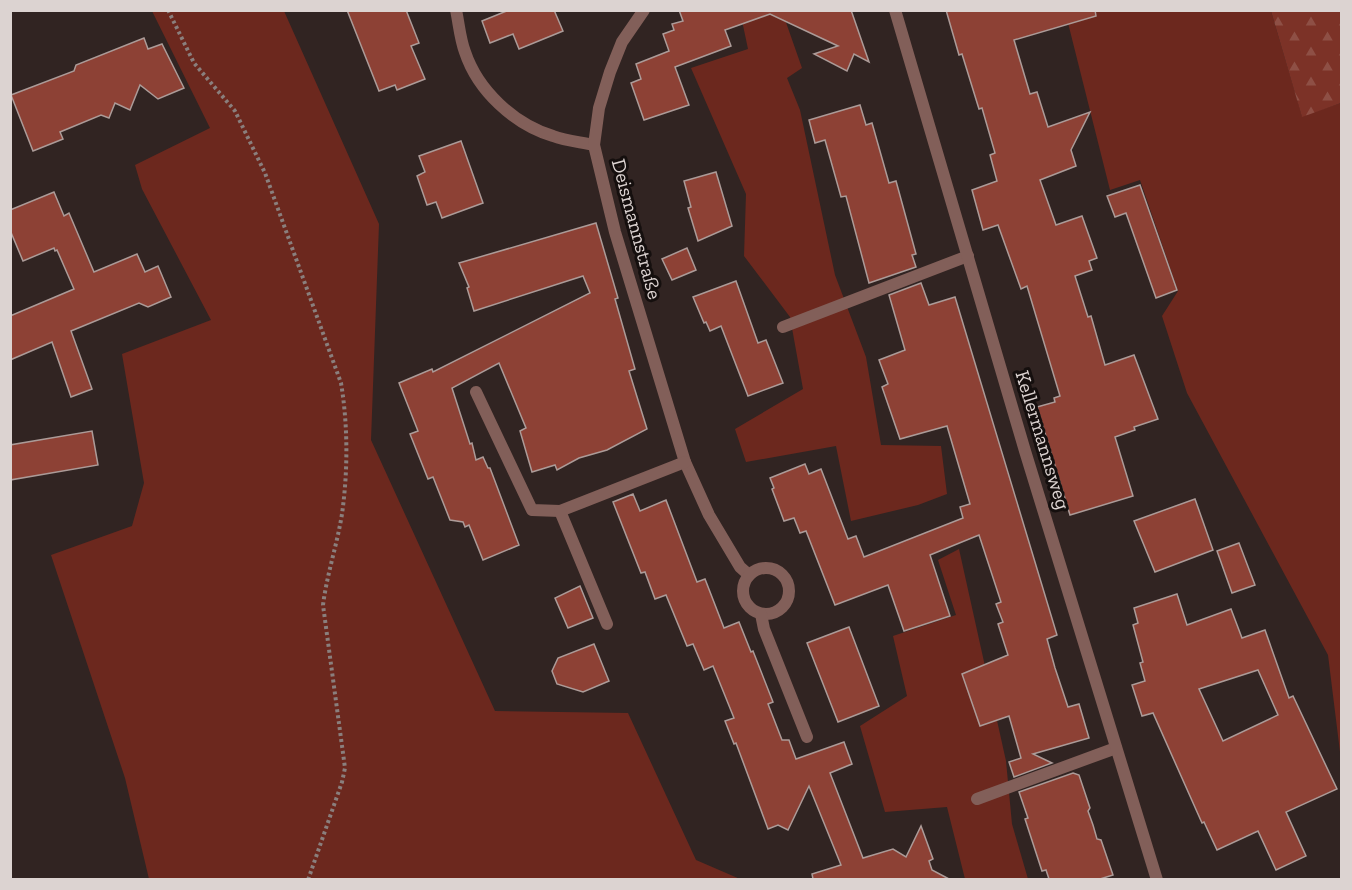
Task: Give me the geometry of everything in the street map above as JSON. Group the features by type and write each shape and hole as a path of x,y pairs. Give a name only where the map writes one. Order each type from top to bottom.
{"street":[{"path":"456,10 465,52 484,89 512,115 534,128 554,137 594,145"},
{"name":"Deismannstraße","path":"644,10 622,42 610,72 599,108 594,145 618,243 685,462 709,515 740,567 749,575"},
{"name":"Kellermannsweg","path":"895,10 1157,879"},
{"path":"783,327 968,256"},
{"path":"476,392 532,510 560,511 685,462"},
{"path":"560,511 607,624"},
{"path":"760,568 772,568 783,574 789,585 789,597 783,608 773,614 760,614 750,608 744,598 743,585 749,575 760,568"},
{"path":"760,614 807,737"},
{"path":"977,799 1116,748"}],"path":[{"path":"168,10 194,63 235,111 265,173 341,383 346,409 345,484 323,605 345,768 308,879"}],"shaded area":[{"path":"152,11 284,11 379,224 371,440 495,711 628,713 696,860 740,879 149,879 125,778 51,555 132,526 144,483 122,354 211,320 142,189 135,165 210,128"},
{"path":"740,11 782,11 802,68 787,78 800,110 835,275 866,357 881,445 941,446 947,494 918,505 851,521 836,446 746,462 735,429 803,389 790,317 744,256 746,194 691,68 748,49"},
{"path":"1065,11 1271,11 1302,116 1341,103 1341,760 1328,655 1187,393 1162,316 1178,291 1140,180 1110,190"},
{"path":"959,549 1006,761 1012,824 1028,879 965,879 947,807 885,812 860,726 907,696 893,636 956,615 938,560"}],"green space":[{"path":"1271,11 1341,11 1341,103 1302,117"}],"building":[{"path":"347,10 406,10 419,43 411,46 425,79 397,90 395,85 379,91"},
{"path":"509,10 554,10 563,31 519,49 513,34 490,43 482,21"},
{"path":"679,10 851,10 869,62 854,54 847,71 814,54 838,46 770,14 725,30 731,46 675,67 689,105 644,120 631,83 641,79 636,64 669,51 663,34 674,30 672,24 683,21"},
{"path":"946,10 1095,10 1096,16 1014,40 1030,94 1037,92 1048,127 1090,112 1071,150 1076,166 1040,180 1056,225 1082,216 1097,258 1089,261 1092,270 1075,276 1088,317 1091,316 1105,365 1134,355 1158,419 1134,427 1135,430 1115,437 1133,496 1070,515 1037,407 1055,402 1054,398 1060,396 1027,286 1021,289 998,225 983,230 972,190 997,181 990,155 995,153 982,108 979,109 962,54 959,55"},
{"path":"144,38 148,49 162,44 184,88 158,99 140,85 130,110 115,103 109,118 101,115 60,132 63,139 33,151 11,95 74,71 76,65"},
{"path":"860,105 866,125 872,123 889,183 896,181 916,254 912,255 916,267 869,283 846,196 841,197 825,140 815,143 809,120"},
{"path":"461,141 483,203 442,218 436,202 427,205 417,176 425,172 419,156"},
{"path":"716,172 732,226 698,241 688,208 691,207 684,181"},
{"path":"1140,185 1177,290 1156,298 1126,213 1115,217 1107,196"},
{"path":"54,192 64,216 69,213 94,272 137,254 145,272 158,266 171,297 148,307 139,303 71,331 92,389 71,397 52,342 10,360 10,316 74,289 57,250 55,251 54,248 23,261 10,230 10,210"},
{"path":"596,223 618,298 615,299 635,369 629,371 647,429 607,450 579,458 557,470 555,465 532,472 520,431 526,428 499,363 452,388 476,460 483,457 490,468 519,545 483,560 469,525 465,527 463,522 450,520 433,477 428,479 410,434 418,431 399,383 432,369 433,372 590,293 583,276 474,311 467,288 469,287 459,263"},
{"path":"687,248 696,270 672,280 662,259"},
{"path":"736,281 758,343 766,340 783,383 748,396 721,326 710,331 693,297"},
{"path":"921,283 929,305 955,297 1057,635 1047,639 1055,668 1068,707 1079,704 1089,738 1033,754 1052,763 1014,777 1009,762 1021,758 1009,716 980,726 962,674 1008,655 998,624 1003,622 996,604 1001,602 979,535 930,555 950,616 904,631 888,585 835,605 806,531 800,533 794,518 784,521 772,489 774,488 770,478 805,464 809,474 821,469 848,539 856,536 864,557 963,518 960,507 970,504 947,426 900,439 882,387 888,384 879,360 905,350 889,295"},
{"path":"92,431 98,465 10,480 10,445"},
{"path":"633,494 640,511 666,500 697,582 705,579 724,628 739,622 773,702 768,704 782,740 789,740 796,759 844,742 852,764 830,773 863,858 893,849 906,857 921,826 933,859 929,861 932,870 949,879 813,879 812,874 841,865 809,786 788,830 778,825 768,829 736,743 734,744 725,721 734,718 713,666 704,670 693,644 687,646 666,595 655,599 645,572 641,573 613,502"},
{"path":"1195,499 1213,550 1155,572 1134,521"},
{"path":"1239,543 1255,585 1232,593 1217,551"},
{"path":"580,586 593,618 568,628 555,598"},
{"path":"1177,594 1187,625 1231,609 1242,638 1265,630 1289,698 1293,696 1337,789 1286,812 1306,856 1276,870 1258,831 1217,850 1204,822 1202,823 1153,713 1142,716 1132,685 1145,681 1140,663 1143,662 1133,625 1138,623 1134,608","holes":["1258,670 1278,715 1223,741 1199,689"]},
{"path":"849,627 879,706 838,722 807,643"},
{"path":"594,644 609,681 583,692 557,684 552,671 558,658"},
{"path":"1073,773 1079,775 1097,839 1101,840 1113,875 1100,879 1049,879 1046,870 1042,871 1019,792"}]}
